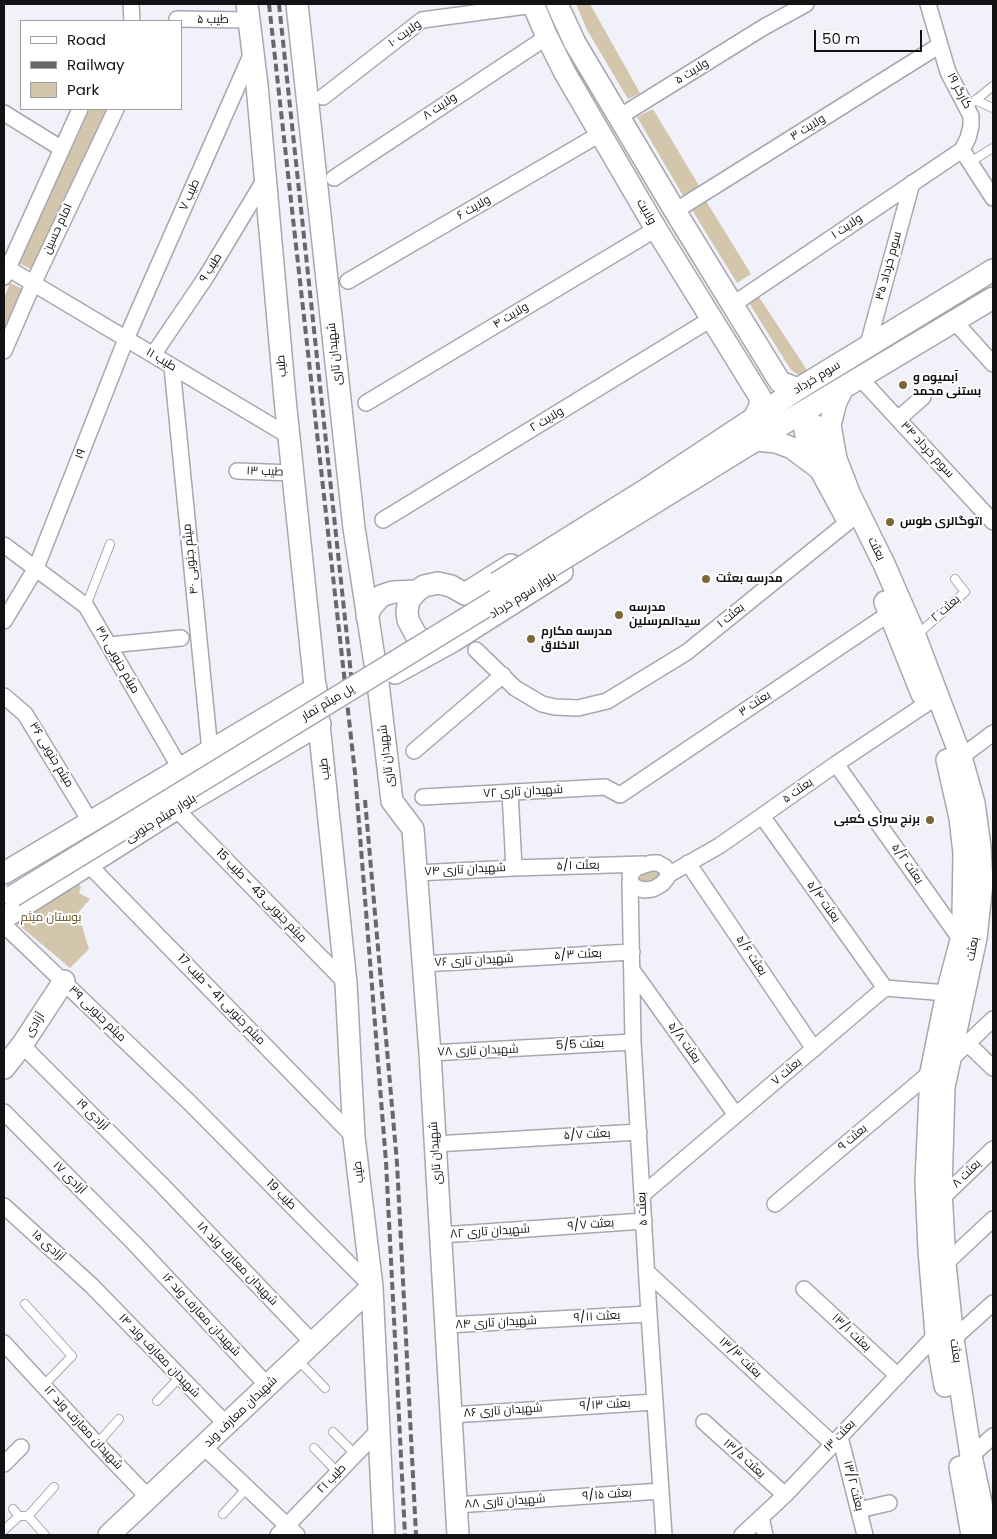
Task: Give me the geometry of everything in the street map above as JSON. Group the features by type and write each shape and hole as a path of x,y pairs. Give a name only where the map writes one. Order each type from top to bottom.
{"main road":[{"name":"شهیدان تاری","path":"297,4 353,518 378,683 392,801 412,830 417,873 422,964 430,1052 458,1535"},
{"name":"ولایت","path":"534,4 547,37 565,73 711,319 757,407"},
{"name":"ولایت","path":"556,4 575,43 675,212 732,305 789,385"},
{"name":"طیب","path":"248,12 289,436 346,983 354,1136 372,1288 384,1535"},
{"name":"سوم خرداد","path":"757,407 777,390 867,348 993,270"},
{"name":"سوم خرداد","path":"793,419 993,298"},
{"name":"بعثت","path":"852,383 836,402 830,425 828,464 848,522 870,565 950,766 960,818 964,853 961,940 946,993 940,1067 926,1181 929,1250 944,1337 972,1535"},
{"path":"652,496 757,407"},
{"name":"بلوار سوم خرداد","path":"420,589 438,583 451,586 465,594 619,496 652,496 793,419"},
{"name":"بعثت","path":"756,440 776,442 828,464 850,495 884,564 915,636 961,757 974,803 980,846 982,883 976,938 940,1067 944,1087 942,1130 942,1199 945,1264 944,1337 972,1456 988,1535"},
{"name":"بلوار سوم خرداد","path":"378,683 452,641 640,523 652,496"},
{"name":"پل میثم تمار","path":"6,888 652,496"},
{"path":"360,568 374,582 393,592"},
{"path":"368,616 372,606 381,596 393,592 420,589"},
{"path":"420,589 410,600 407,612 411,628 418,637 430,642 452,641"},
{"path":"6,888 90,821 316,688"},
{"path":"265,718 274,718 282,722 286,730 286,739 280,747"},
{"name":"بلوار میثم جنوبی","path":"4,918 176,809 320,724"},
{"name":"آزادی","path":"4,1067 22,1045 64,981"},
{"name":"شهیدان معارف وند","path":"111,1534 372,1288"}],"street":[{"name":"ولایت ۱۰","path":"323,98 422,20 534,4"},
{"name":"ولایت ۵","path":"619,117 764,27 806,4"},
{"name":"کارگر ۱۹","path":"928,4 948,72 971,103 972,126 968,138 966,156"},
{"name":"طیب ۵","path":"178,19 248,12"},
{"name":"ولایت ۸","path":"334,178 547,37"},
{"name":"ولایت ۳","path":"675,212 940,45"},
{"name":"طیب ۷","path":"126,339 253,51"},
{"path":"5,271 80,110"},
{"name":"امام حسین","path":"4,351 33,284 116,110"},
{"path":"4,113 62,148"},
{"name":"ولایت ۶","path":"348,282 600,134"},
{"name":"ولایت ۱","path":"732,305 912,183 966,156"},
{"path":"966,156 993,198"},
{"name":"طیب ۹","path":"153,355 206,277 265,179"},
{"name":"سوم خرداد ۳۵","path":"867,348 912,183"},
{"name":"ولایت ۴","path":"366,403 656,229"},
{"name":"طیب ۱۱","path":"5,271 33,284 289,436"},
{"name":"ولایت ۲","path":"383,520 711,319"},
{"path":"955,322 993,364"},
{"name":"۱۹","path":"4,621 36,568 126,339"},
{"name":"میثم جنوبی ۴۰","path":"172,367 210,751"},
{"name":"سوم خرداد ۳۴","path":"852,383 898,419 993,522"},
{"path":"898,419 923,397"},
{"name":"طیب ۱۳","path":"237,471 294,473"},
{"name":"بعثت ۱","path":"476,650 515,688 530,698 554,707 578,708 607,700 687,652 848,522"},
{"name":"میثم جنوبی ۳۸","path":"4,545 86,606 180,768"},
{"name":"بعثت ۳","path":"620,795 890,613"},
{"path":"109,645 181,638"},
{"path":"414,751 503,675"},
{"name":"میثم جنوبی ۳۶","path":"4,696 26,714 90,821"},
{"name":"بعثت ۵","path":"668,875 719,846 926,704"},
{"path":"961,757 993,733"},
{"name":"بعثت ۵/۲","path":"836,764 961,940"},
{"name":"شهیدان تاری ۷۲","path":"423,797 605,787 620,795"},
{"path":"510,792 514,868"},
{"name":"میثم جنوبی 43 - طیب 15","path":"176,809 346,983"},
{"name":"بعثت ۵/۴","path":"762,816 885,988"},
{"name":"بعثت ۵/۶","path":"688,863 814,1049"},
{"name":"میثم جنوبی 41 - طیب 17","path":"88,864 354,1136"},
{"path":"643,864 662,865 667,870 668,875 662,884 648,890 636,888 630,882 631,872 643,864"},
{"name":"بعثت ۵/۱","path":"514,868 643,864"},
{"name":"شهیدان تاری ۷۴","path":"417,873 514,868"},
{"name":"بعثت ۵","path":"630,882 633,1042 664,1535"},
{"name":"میثم جنوبی ۳۹","path":"4,925 190,1103"},
{"name":"بعثت ۵/۳","path":"525,958 632,952"},
{"name":"شهیدان تاری ۷۶","path":"422,964 525,958"},
{"name":"بعثت ۵/۸","path":"632,970 736,1115"},
{"path":"885,988 946,993"},
{"name":"بعثت ۷","path":"642,1195 885,988"},
{"name":"بعثت ۹","path":"775,1204 940,1067 993,1019"},
{"name":"بعثت 5/5","path":"527,1048 633,1042"},
{"path":"967,1043 993,1068"},
{"name":"آزادی ۱۹","path":"22,1045 162,1185"},
{"name":"شهیدان تاری ۷۸","path":"430,1052 527,1048"},
{"name":"طیب 19","path":"190,1103 372,1288"},
{"name":"آزادی ۱۷","path":"4,1112 135,1244"},
{"name":"بعثت ۵/۷","path":"435,1144 639,1132"},
{"name":"بعثت ۸","path":"942,1199 993,1149"},
{"name":"شهیدان معارف وند ۱۸","path":"162,1185 313,1343"},
{"name":"آزادی ۱۵","path":"4,1206 92,1286"},
{"path":"945,1264 993,1219"},
{"name":"بعثت ۹/۷","path":"539,1229 644,1221"},
{"name":"شهیدان تاری ۸۲","path":"441,1235 539,1229"},
{"name":"شهیدان معارف وند ۱۶","path":"135,1244 268,1386"},
{"name":"بعثت ۱۳/۳","path":"646,1272 836,1441"},
{"name":"شهیدان معارف وند ۱۴","path":"92,1286 227,1425"},
{"name":"بعثت ۱۳/۱","path":"804,1289 898,1376"},
{"name":"بعثت ۱۳","path":"742,1535 785,1495 898,1376 944,1337 993,1303"},
{"name":"بعثت ۹/۱۱","path":"546,1320 649,1314"},
{"name":"شهیدان تاری ۸۴","path":"446,1325 546,1320"},
{"name":"شهیدان معارف وند ۱۲","path":"4,1343 97,1444 150,1498"},
{"name":"بعثت ۹/۱۳","path":"554,1408 655,1402"},
{"name":"شهیدان تاری ۸۶","path":"451,1415 554,1408"},
{"name":"بعثت ۱۳/۵","path":"704,1422 785,1495"},
{"name":"طیب ۲‍۱","path":"287,1532 338,1473 378,1432"},
{"path":"972,1456 993,1436"},
{"name":"بعثت ۱۳/۲","path":"836,1441 859,1510 865,1535"},
{"path":"4,1464 21,1447"},
{"path":"204,1447 247,1488 287,1532"},
{"name":"بعثت ۹/۱۵","path":"554,1499 661,1491"},
{"name":"شهیدان تاری ۸۸","path":"456,1505 554,1499"},
{"path":"859,1510 889,1503"},
{"path":"761,1517 765,1535"}],"lane":[{"path":"971,103 993,86"},
{"path":"971,103 993,108"},
{"path":"966,156 993,148"},
{"path":"86,606 110,544"},
{"name":"بعثت ۲","path":"915,636 965,592 955,579"},
{"path":"25,1304 72,1356 44,1385"},
{"path":"296,1359 325,1388"},
{"path":"157,1401 180,1377"},
{"path":"97,1444 119,1418"},
{"path":"333,1432 356,1455"},
{"path":"314,1448 338,1473"},
{"path":"4,1530 24,1516 54,1487"},
{"path":"224,1514 247,1488"},
{"path":"13,1509 24,1516 45,1535"}],"green space":[{"path":"576,4 590,4 640,93 628,99 587,30"},
{"path":"653,109 701,189 685,199 637,117"},
{"path":"90,110 109,110 35,271 19,263"},
{"path":"706,201 751,274 737,283 692,210"},
{"path":"10,283 23,289 4,332 4,298"},
{"path":"759,297 807,370 799,375 791,370 749,303"},
{"path":"636,869 664,870 651,887 631,876"},
{"name":"بوستان میثم","path":"74,878 81,887 79,893 90,899 78,913 89,949 70,968 13,920"}],"railway":[{"path":"269,4 355,773 386,1162 405,1535"},
{"path":"279,4 353,693"},
{"path":"365,800 397,1163 416,1535"}],"place":[{"name":"آبمیوه و بستنی محمد","path":"903,385"},
{"name":"اتوگالری طوس","path":"890,522"},
{"name":"مدرسه بعثت","path":"706,579"},
{"name":"مدرسه سیدالمرسلین","path":"619,615"},
{"name":"مدرسه مکارم الاخلاق","path":"531,639"},
{"name":"برنج سرای کعبی","path":"930,820"}]}
